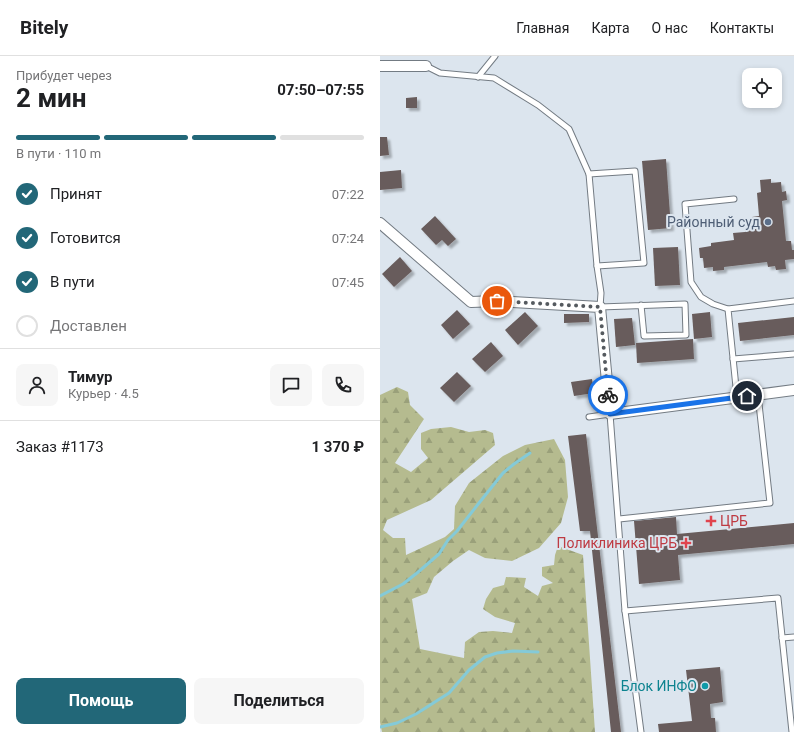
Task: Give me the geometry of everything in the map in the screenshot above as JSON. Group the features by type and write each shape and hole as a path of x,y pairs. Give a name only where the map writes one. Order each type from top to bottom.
{"street":[{"path":"380,66 426,66"},
{"path":"380,223 471,302 497,301 600,307 610,414 794,390"}],"lane":[{"path":"478,77 495,56"},
{"path":"426,66 440,72 494,78 538,105 569,129 589,174 597,266 601,293 600,307 641,305 685,304 686,335 644,336 641,305"},
{"path":"589,174 635,171 644,263 597,266"},
{"path":"734,199 685,204 691,282 701,297 713,304 728,309 794,302"},
{"path":"728,309 737,397"},
{"path":"733,359 794,354"},
{"path":"619,519 770,503 758,395"},
{"path":"589,417 610,414 625,611 640,732"},
{"path":"625,611 778,598 792,732"},
{"path":"782,638 794,637"}],"green space":[{"path":"397,387 408,392 410,405 424,419 395,463 411,472 428,458 421,449 421,433 431,429 451,427 469,432 485,430 493,433 495,445 431,500 387,520 383,530 393,538 405,538 406,555 445,537 454,529 455,506 469,483 503,456 525,445 554,439 565,460 568,497 561,523 539,548 512,561 485,558 469,550 434,577 427,593 412,599 420,649 464,658 465,642 479,632 493,631 512,633 515,623 495,617 483,609 486,599 493,588 504,585 506,577 526,578 524,587 538,596 542,586 553,583 542,576 542,567 554,565 558,546 583,555 595,732 382,732 380,722 380,395"}],"building":[{"path":"417,97 417,108 406,108 406,98"},
{"path":"380,137 387,137 389,155 380,156"},
{"path":"666,159 671,228 648,230 642,161"},
{"path":"401,170 402,188 380,190 380,172"},
{"name":"Районный суд","path":"771,179 771,183 781,182 782,192 786,191 787,200 782,201 786,241 791,241 792,250 794,250 794,259 785,260 786,269 776,270 775,266 768,267 767,262 724,267 724,270 713,271 713,267 704,268 703,258 700,258 699,248 711,246 711,243 734,240 733,233 745,232 745,228 753,227 752,217 759,216 757,193 761,192 760,180"},
{"path":"435,216 456,239 448,246 442,240 436,245 421,229"},
{"path":"678,247 680,285 655,286 653,248"},
{"path":"400,257 412,271 394,287 382,274"},
{"path":"457,310 470,324 453,339 441,325"},
{"path":"525,312 538,326 518,345 505,330"},
{"path":"710,312 712,337 694,339 692,314"},
{"path":"564,314 589,314 589,322 564,323"},
{"path":"794,317 794,335 740,341 738,323"},
{"path":"632,318 635,345 616,347 614,319"},
{"path":"693,339 694,359 637,363 636,343"},
{"path":"491,342 503,356 485,372 472,359"},
{"path":"457,372 471,386 454,402 440,388"},
{"path":"592,379 594,393 574,396 571,382"},
{"path":"586,434 621,732 611,732 590,531 580,531 568,436"},
{"path":"676,517 677,534 794,523 794,544 678,555 680,580 639,584 634,521"},
{"name":"Блок ИНФО","path":"720,667 723,702 710,704 711,718 715,718 716,732 659,732 658,724 692,721 686,670"}],"waterway":[{"path":"380,596 403,584 439,554 448,540 457,531 503,473 530,453"},
{"path":"380,727 397,723 416,714 449,693 469,670 485,657 497,653 513,651 538,652"}],"way so far":[{"path":"497,301 600,307 608,395"}],"place":[{"name":"Районный суд","path":"768,222"},
{"name":"ЦРБ","path":"711,521"},
{"name":"Поликлиника ЦРБ","path":"686,543"},
{"name":"Блок ИНФО","path":"705,686"}],"route":[{"path":"608,395 610,414 747,396"}]}
